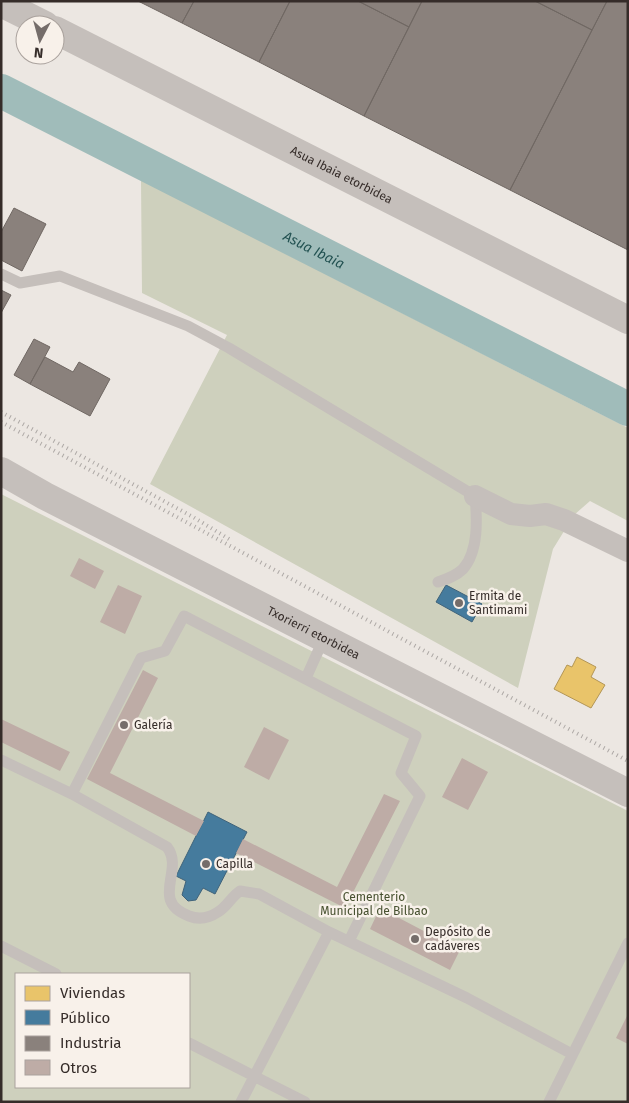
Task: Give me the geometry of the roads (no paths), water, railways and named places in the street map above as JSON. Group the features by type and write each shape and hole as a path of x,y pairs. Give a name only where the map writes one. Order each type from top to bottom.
{"street":[{"path":"1,3 25,15"},
{"name":"Asua Ibaia etorbidea","path":"65,35 628,320"},
{"name":"Txorierri etorbidea","path":"1,471 628,793"},
{"path":"475,496 511,514 530,516 546,514 564,520 628,551"}],"lane":[{"path":"1,274 20,282 60,276 188,326 229,348 475,496 475,537 469,559 462,569 438,582"},
{"path":"72,794 141,658 165,651 184,616 416,736 401,773 420,796 349,941"},
{"path":"306,678 324,638"},
{"path":"1,760 72,794 168,847 173,860 169,895 172,905 179,912 193,918 206,918 220,911 240,891 249,891 329,932 467,998 572,1054"},
{"path":"241,1102 329,932"},
{"path":"549,1102 628,944"},
{"path":"1,946 54,973"},
{"path":"190,1044 305,1102"}],"waterway":[{"name":"Asua Ibaia","path":"1,91 628,409"}],"railway":[{"path":"1,412 193,517 229,539"},
{"path":"1,422 628,761"}],"place":[{"name":"Ermita de Santimami","path":"459,603"},
{"name":"Galería","path":"124,725"},
{"name":"Capilla","path":"206,864"},
{"name":"Depósito de cadáveres","path":"415,939"}],"park label":[{"name":"Cementerio Municipal de Bilbao","path":"374,904"}]}
